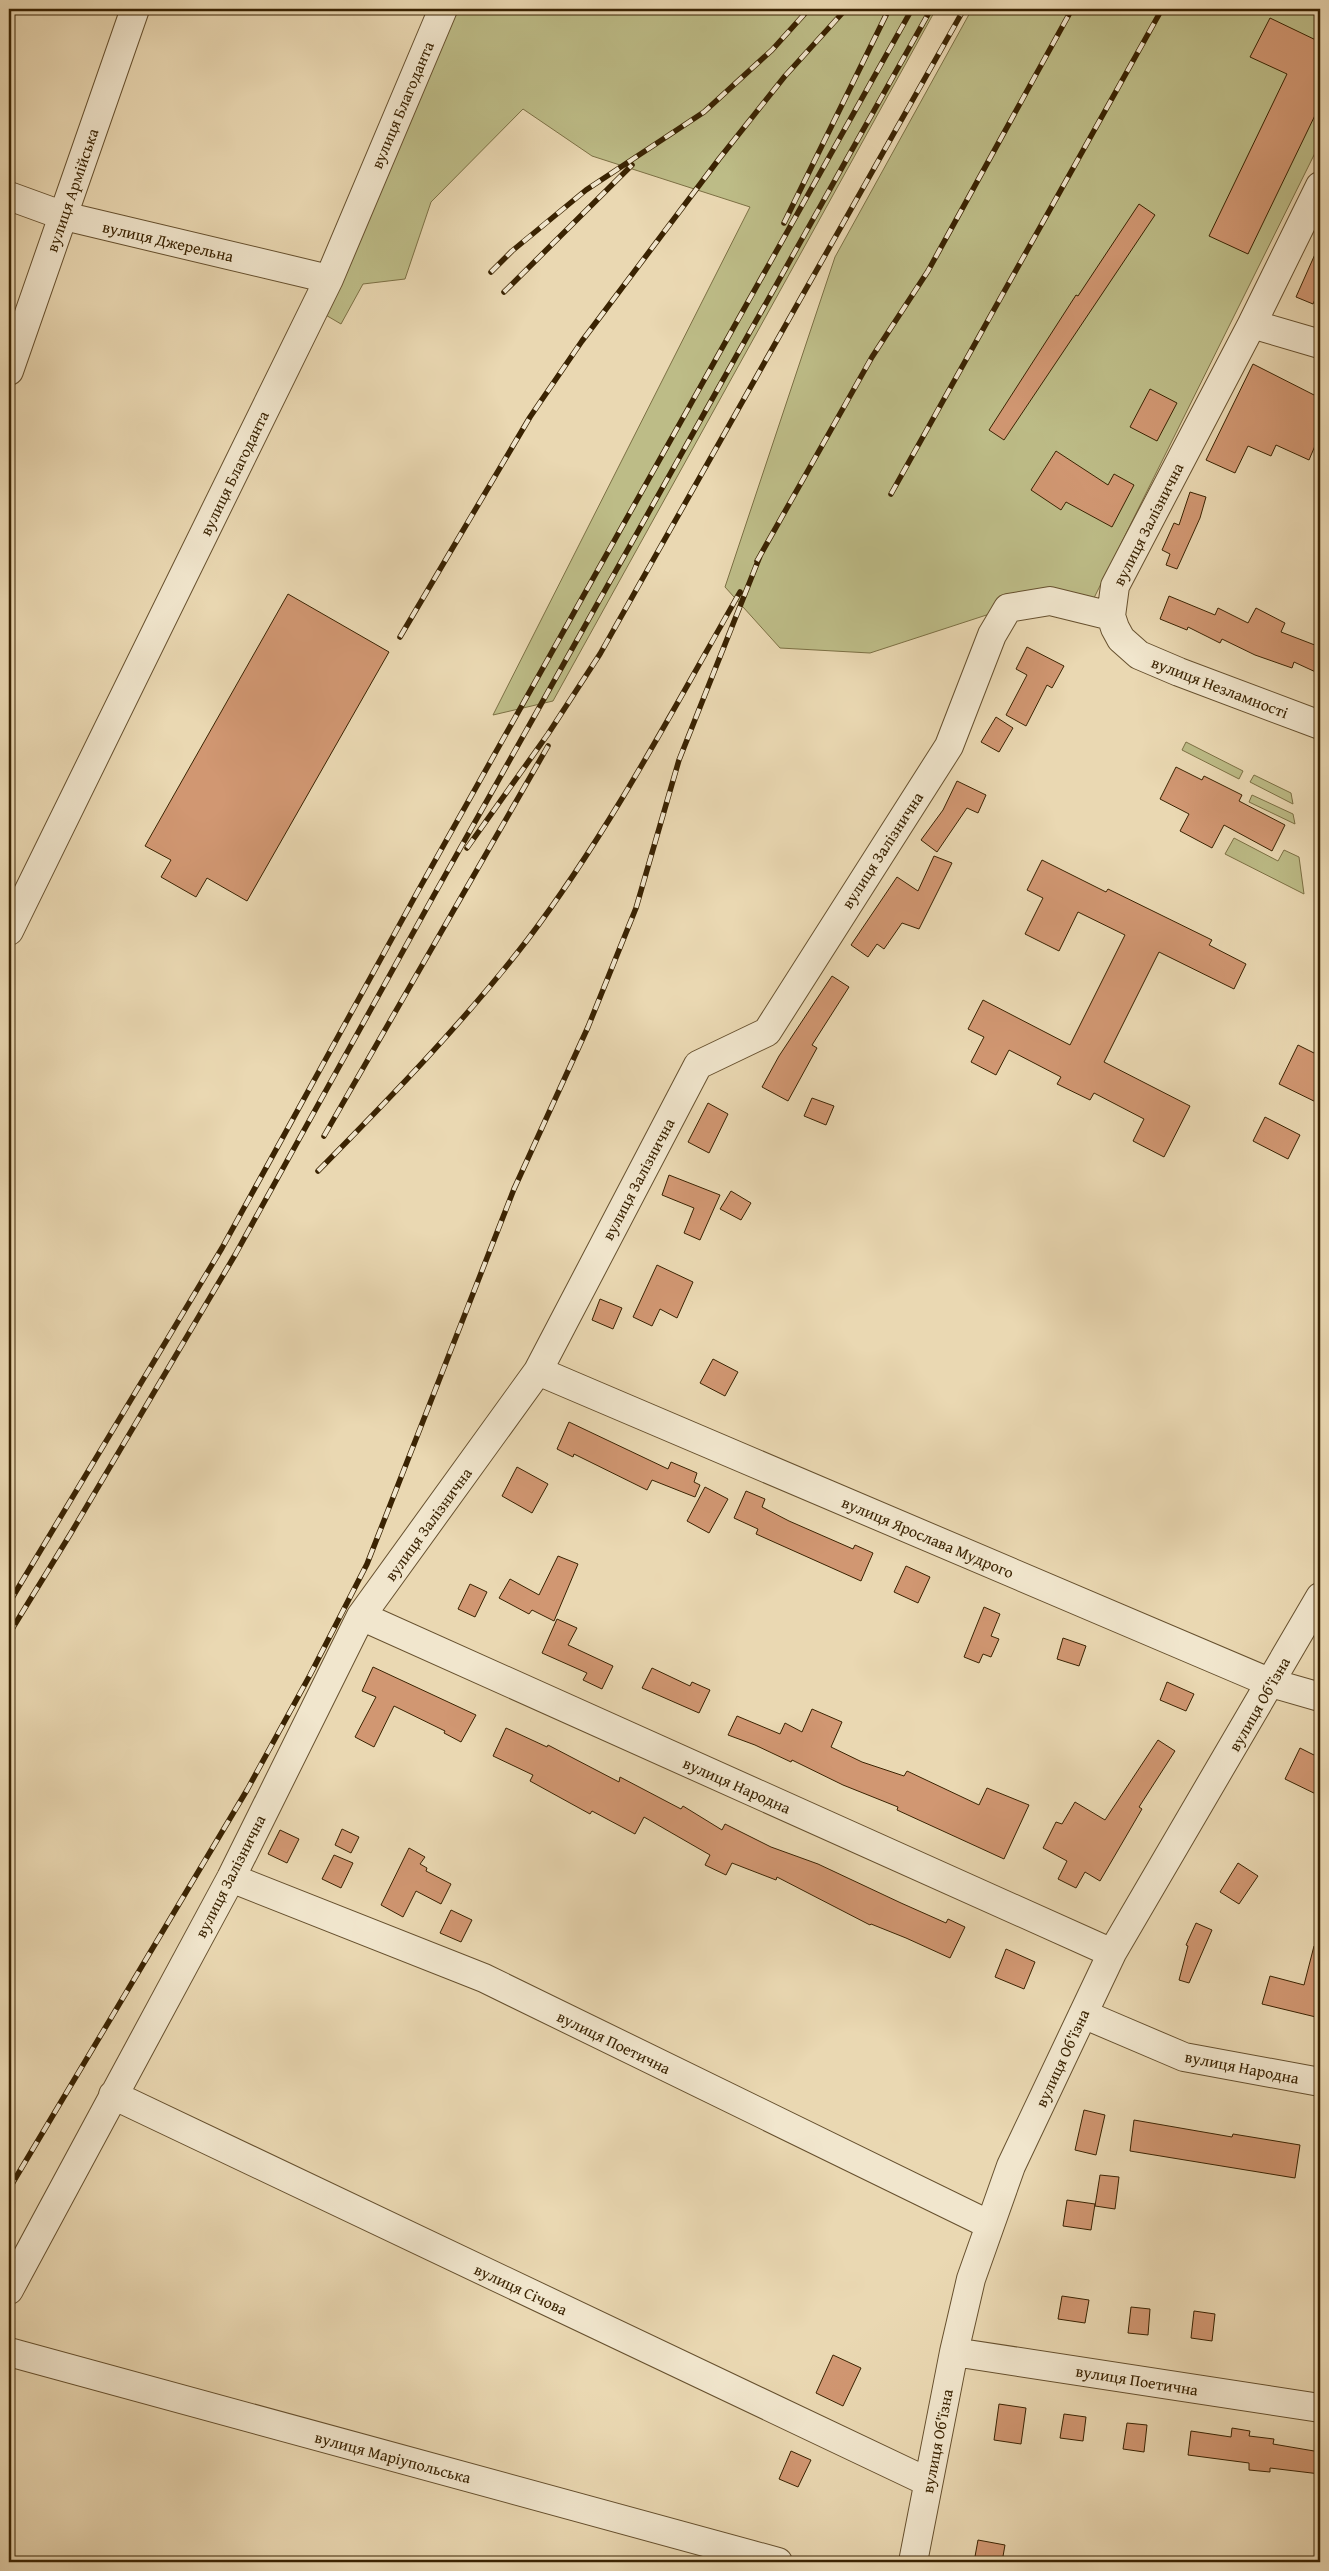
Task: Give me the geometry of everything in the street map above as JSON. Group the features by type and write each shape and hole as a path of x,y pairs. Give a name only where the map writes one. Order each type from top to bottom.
{"street":[{"name":"вулиця Армійська","path":"9,371 135,9"},
{"name":"вулиця Благоданта","path":"9,931 329,279 443,9"},
{"name":"вулиця Залізнична","path":"9,2290 231,1878 361,1616 538,1371 698,1065 767,1032 949,746 992,634 1008,608 1050,601 1111,616 1115,586 1252,324 1320,186"},
{"name":"вулиця Джерельна","path":"9,196 64,216 329,279"},
{"path":"1252,324 1320,344"},
{"name":"вулиця Незламності","path":"1111,616 1121,639 1139,655 1320,725"},
{"name":"вулиця Ярослава Мудрого","path":"538,1371 1271,1683 1320,1697"},
{"name":"вулиця Об'їзна","path":"913,2562 954,2352 971,2279 1011,2166 1112,1953 1320,1597"},
{"name":"вулиця Народна","path":"361,1616 1112,1953"},
{"name":"вулиця Поетична","path":"231,1878 484,1978 990,2225"},
{"name":"вулиця Народна","path":"1083,2014 1184,2057 1320,2082"},
{"name":"вулиця Січова","path":"113,2095 928,2482"},
{"name":"вулиця Маріупольська","path":"9,2352 778,2562"},
{"name":"вулиця Поетична","path":"954,2352 1320,2408"}],"shaded area":[{"path":"456,9 936,9 553,701 493,715 750,207 592,156 523,109 431,202 405,279 363,284 341,324 324,314"},
{"path":"972,9 1320,9 1320,143 1088,610 1008,608 870,653 780,648 725,587 835,257"},
{"path":"1186,742 1243,771 1239,779 1182,750"},
{"path":"1254,775 1291,793 1293,804 1250,782"},
{"path":"1252,795 1293,814 1295,824 1249,802"},
{"path":"1234,838 1278,861 1284,850 1299,857 1304,894 1225,854"}],"building":[{"path":"1270,18 1320,42 1320,105 1248,254 1209,236 1287,74 1250,57"},
{"path":"1139,204 1155,215 1004,440 989,430 1076,295 1078,296"},
{"path":"1320,243 1320,288 1313,304 1296,297"},
{"path":"1253,364 1320,398 1320,434 1309,460 1276,445 1271,456 1248,446 1235,473 1206,460"},
{"path":"1150,389 1177,403 1157,441 1130,427"},
{"path":"1056,451 1108,485 1114,474 1134,485 1112,527 1066,502 1061,510 1031,490"},
{"path":"1190,492 1206,497 1200,518 1177,569 1166,565 1170,554 1162,550 1174,523 1179,525"},
{"path":"288,594 389,652 247,901 207,878 196,897 161,877 171,860 145,846"},
{"path":"1169,596 1215,615 1218,608 1248,623 1256,608 1285,623 1281,632 1320,647 1320,674 1294,662 1292,668 1255,655 1222,639 1220,643 1188,627 1187,630 1160,619"},
{"path":"1027,647 1064,666 1052,688 1047,685 1026,726 1006,715 1027,675 1016,669"},
{"path":"996,717 1013,728 999,752 981,742"},
{"path":"1176,767 1202,780 1204,776 1242,795 1239,801 1285,825 1272,851 1224,825 1212,848 1180,831 1189,814 1160,799"},
{"path":"957,781 986,795 978,813 967,808 937,852 921,840 943,810"},
{"path":"934,856 952,863 919,929 902,923 884,949 877,944 868,957 851,945 897,877 918,891"},
{"path":"1042,860 1106,892 1108,889 1212,940 1209,945 1246,964 1234,989 1159,952 1104,1062 1190,1106 1164,1157 1133,1141 1144,1119 1094,1093 1090,1100 1057,1084 1061,1077 1009,1050 996,1075 971,1062 984,1037 968,1029 983,1000 1070,1045 1125,935 1078,912 1059,951 1025,934 1043,898 1027,890"},
{"path":"832,976 849,987 812,1045 817,1048 788,1101 762,1087 779,1056"},
{"path":"1298,1045 1320,1056 1320,1104 1279,1084"},
{"path":"812,1098 834,1106 826,1125 804,1116"},
{"path":"708,1103 728,1114 709,1153 688,1142"},
{"path":"1265,1117 1300,1135 1288,1159 1253,1141"},
{"path":"669,1175 720,1195 700,1240 684,1233 694,1208 662,1195"},
{"path":"731,1191 751,1203 741,1220 720,1209"},
{"path":"657,1265 693,1282 677,1318 660,1309 652,1326 633,1317"},
{"path":"600,1299 622,1308 613,1329 592,1320"},
{"path":"713,1359 738,1372 725,1396 700,1383"},
{"path":"569,1422 668,1469 671,1462 697,1473 694,1482 700,1485 695,1497 652,1480 647,1490 574,1454 573,1457 557,1449"},
{"path":"517,1467 548,1484 532,1513 502,1496"},
{"path":"705,1487 728,1499 709,1533 687,1521"},
{"path":"746,1491 765,1499 762,1507 789,1521 853,1549 855,1545 873,1553 861,1581 756,1534 758,1529 734,1518"},
{"path":"558,1556 578,1564 554,1621 532,1610 529,1614 499,1598 510,1579 539,1595"},
{"path":"906,1566 930,1577 918,1603 894,1592"},
{"path":"470,1584 487,1592 475,1617 458,1609"},
{"path":"984,1607 1000,1614 991,1636 999,1639 991,1657 983,1654 979,1663 964,1657"},
{"path":"557,1619 577,1628 568,1645 613,1666 602,1689 583,1680 587,1673 542,1653"},
{"path":"1063,1638 1086,1646 1079,1666 1057,1659"},
{"path":"373,1667 476,1715 461,1742 444,1733 445,1731 394,1706 374,1747 355,1737 376,1697 362,1691"},
{"path":"652,1668 690,1686 692,1682 710,1690 699,1713 642,1688"},
{"path":"1167,1682 1194,1694 1186,1711 1160,1700"},
{"path":"812,1709 842,1722 831,1747 862,1762 904,1776 907,1771 979,1805 987,1788 1029,1805 1004,1859 897,1810 898,1807 843,1785 792,1760 791,1762 728,1735 737,1716 780,1734 785,1723 802,1732"},
{"path":"506,1728 547,1747 548,1745 619,1782 620,1777 681,1809 683,1806 722,1830 725,1824 771,1847 818,1864 946,1923 948,1919 965,1927 950,1958 906,1938 870,1925 777,1877 776,1880 732,1863 726,1875 705,1865 710,1855 644,1817 635,1834 592,1811 590,1814 530,1781 533,1775 493,1756"},
{"path":"1158,1740 1175,1751 1139,1807 1142,1809 1100,1881 1085,1872 1076,1888 1058,1879 1067,1861 1043,1848 1056,1822 1062,1824 1075,1802 1105,1820"},
{"path":"1300,1748 1320,1758 1320,1796 1285,1779"},
{"path":"342,1829 359,1837 351,1853 335,1845"},
{"path":"280,1830 299,1839 287,1863 268,1854"},
{"path":"409,1848 425,1857 420,1864 427,1868 426,1871 451,1884 441,1904 416,1891 403,1917 381,1905"},
{"path":"334,1855 353,1863 341,1888 322,1879"},
{"path":"1238,1863 1258,1876 1239,1904 1220,1892"},
{"path":"451,1910 472,1920 461,1942 440,1933"},
{"path":"1196,1923 1212,1930 1189,1983 1179,1980 1188,1946 1186,1945"},
{"path":"1314,1946 1320,1946 1320,2018 1262,2004 1270,1976 1304,1985"},
{"path":"1006,1949 1035,1962 1024,1989 995,1977"},
{"path":"1084,2110 1105,2115 1096,2155 1075,2150"},
{"path":"1134,2120 1232,2137 1233,2134 1300,2145 1295,2178 1130,2151"},
{"path":"1100,2175 1119,2177 1115,2209 1095,2206"},
{"path":"1067,2200 1095,2204 1091,2230 1063,2226"},
{"path":"1062,2296 1089,2300 1085,2323 1058,2319"},
{"path":"1131,2307 1150,2309 1148,2335 1128,2333"},
{"path":"1194,2311 1215,2314 1212,2341 1191,2338"},
{"path":"833,2355 861,2368 843,2406 816,2393"},
{"path":"999,2404 1026,2408 1021,2444 994,2440"},
{"path":"1064,2414 1086,2417 1083,2441 1060,2438"},
{"path":"1127,2423 1147,2425 1144,2452 1123,2449"},
{"path":"1232,2428 1250,2431 1249,2436 1274,2439 1273,2444 1320,2452 1320,2474 1270,2468 1270,2472 1249,2470 1249,2463 1188,2455 1191,2431 1231,2437"},
{"path":"791,2451 811,2460 798,2487 779,2479"},
{"path":"978,2540 1005,2545 1002,2562 974,2562"}],"railway":[{"path":"491,272 512,251 586,190 704,112 772,50 809,9"},
{"path":"400,637 530,417 582,341 719,159 785,76 846,9"},
{"path":"784,223 889,9"},
{"path":"9,1603 222,1248 418,891 912,9"},
{"path":"9,1634 71,1533 235,1255 434,895 931,9"},
{"path":"467,848 548,734 600,654 964,9"},
{"path":"757,561 872,357 928,271 1072,9"},
{"path":"891,494 1162,9"},
{"path":"504,292 632,165"},
{"path":"9,2189 247,1790 310,1675 367,1564 514,1189 588,1027 636,908 679,760 760,556"},
{"path":"318,1171 400,1087 453,1029 504,970 558,898 640,769 740,592"},
{"path":"324,1136 548,746"}]}
